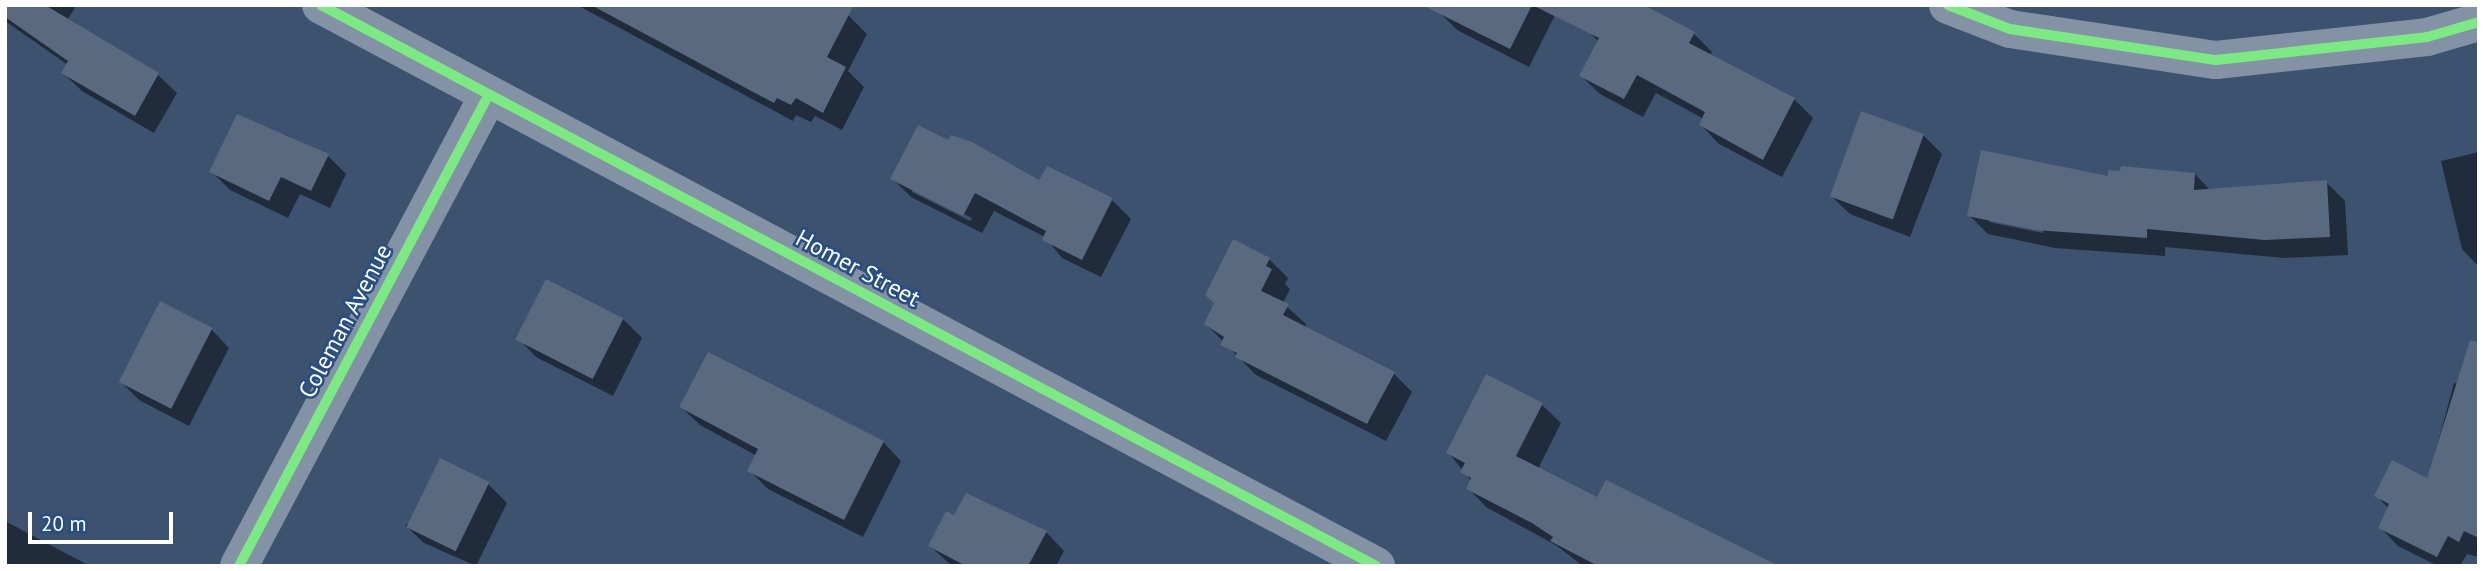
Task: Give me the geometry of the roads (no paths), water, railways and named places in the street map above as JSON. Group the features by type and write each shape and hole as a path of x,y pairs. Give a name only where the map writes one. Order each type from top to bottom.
{"street":[{"name":"Homer Street","path":"321,5 1373,565"},
{"path":"1948,5 2010,29 2216,60 2427,37 2479,22"},
{"name":"Coleman Avenue","path":"239,566 488,96"}]}
